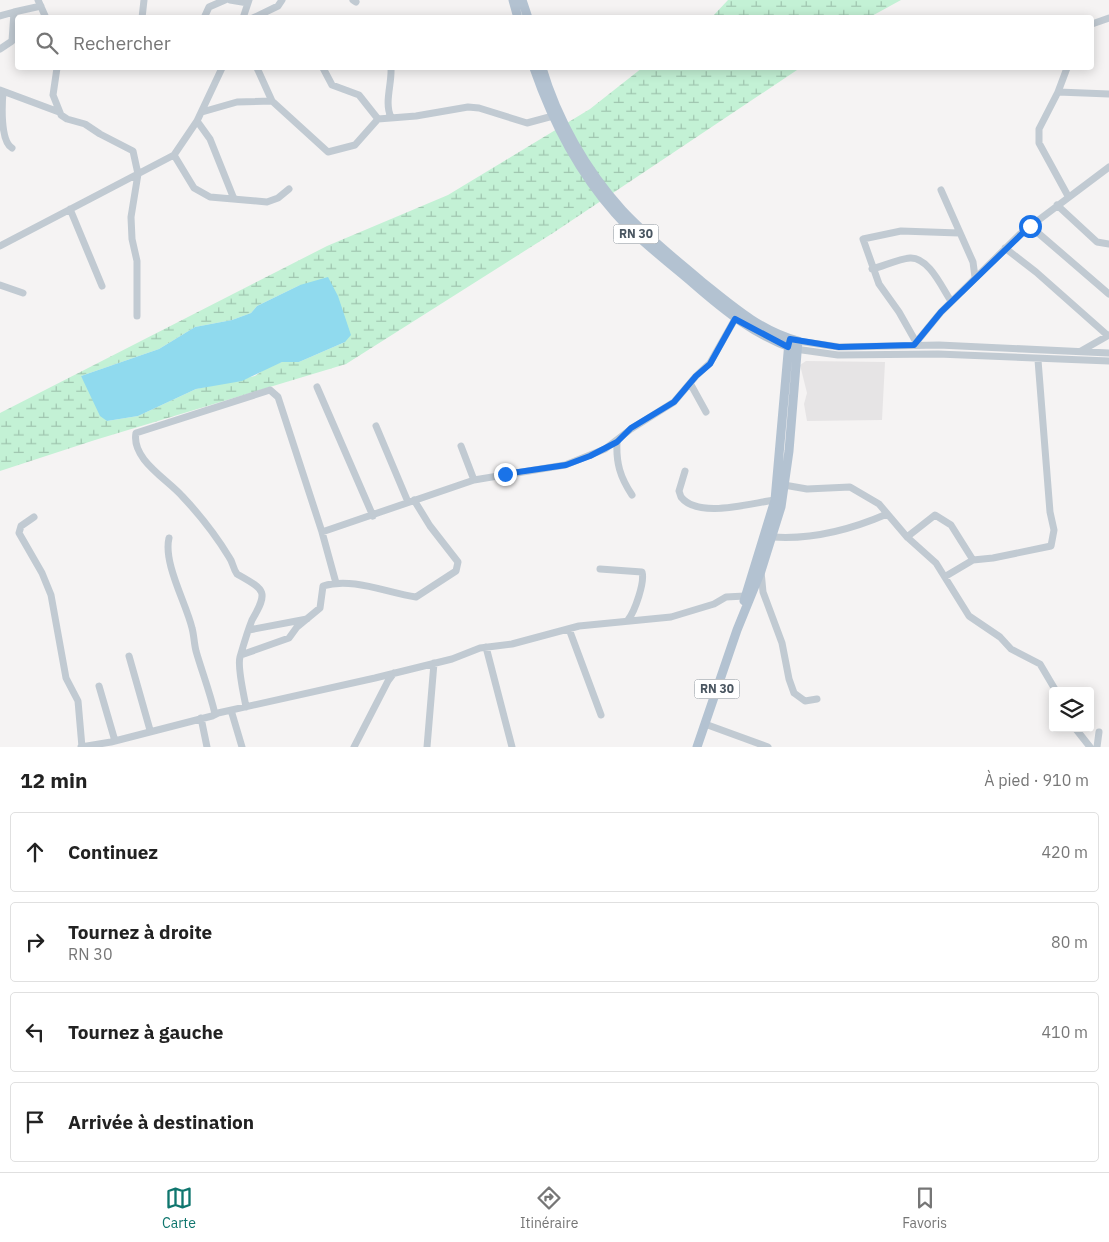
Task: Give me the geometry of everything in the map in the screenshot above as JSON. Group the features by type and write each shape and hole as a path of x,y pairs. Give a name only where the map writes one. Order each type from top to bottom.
{"main road":[{"path":"513,0 517,15"},
{"path":"522,0 527,15"},
{"name":"RN 30","path":"535,70 553,116 569,148 587,178 615,213 651,248 735,319 793,344"},
{"name":"RN 30","path":"543,70 559,113 576,144 593,173 621,209 663,249 739,312 793,344"},
{"name":"RN 30","path":"697,747 737,630 761,571 781,507 789,451 793,344"},
{"name":"RN 30","path":"737,630 745,596 775,500 793,344"}],"street":[{"path":"142,15 144,0"},
{"path":"205,15 209,7 225,0"},
{"path":"230,0 248,3 264,12"},
{"path":"258,15 278,6 282,0"},
{"path":"0,16 39,3 45,15"},
{"path":"244,15 248,3"},
{"path":"0,49 12,41 14,12"},
{"path":"1094,23 1109,18"},
{"path":"57,70 53,95 59,112"},
{"path":"0,246 174,155 202,112 221,70"},
{"path":"258,70 272,102 328,152 340,151 355,145 378,119 416,116 468,107 479,108 527,123 553,116"},
{"path":"324,70 332,85 359,95 378,119"},
{"path":"391,70 392,82 387,106 391,117"},
{"path":"1066,70 1058,92 1039,129 1039,143 1068,196"},
{"path":"12,148 6,143 2,112 2,91 59,112 67,119 85,124 133,151 138,174 131,217 132,239 137,262 137,316"},
{"path":"1058,92 1109,94"},
{"path":"202,112 237,102 272,102"},
{"path":"197,121 210,140 234,199"},
{"path":"174,155 198,192 221,200 234,199 267,202 278,198 289,189"},
{"path":"915,344 951,301 1005,248 1068,196 1109,167"},
{"path":"941,190 973,262 975,277"},
{"path":"1058,205 1097,242 1109,244"},
{"path":"70,209 102,286"},
{"path":"1030,226 1109,294"},
{"path":"915,344 899,312 879,284 872,269 863,239 901,231 959,233"},
{"path":"1005,248 1036,272 1108,335 1081,352"},
{"path":"872,269 909,258 916,259 929,268 951,301"},
{"path":"0,285 23,293"},
{"path":"322,532 474,480 566,465 590,456 617,442 631,428 674,402 710,364 735,319"},
{"path":"793,344 839,347 915,344 1109,353"},
{"path":"793,344 838,355 938,354 1038,360 1109,361"},
{"path":"946,576 973,560 1052,546 1054,530 1050,512 1038,360"},
{"path":"690,383 706,412"},
{"path":"316,387 373,516"},
{"path":"246,707 240,655 249,630 262,604 261,591 254,583 237,574 212,529 181,494 147,461 137,446 136,433 270,390 274,392 280,404 322,532 336,583"},
{"path":"240,655 289,638 320,608 323,586 336,583 397,592 416,597 456,571 458,562 411,501 376,426"},
{"path":"617,442 618,466 621,477 632,495"},
{"path":"461,446 474,480"},
{"path":"685,471 679,490 681,497 696,508 728,507 775,500"},
{"path":"784,485 807,490 850,487 879,504 907,537 930,557 946,576 969,616 1000,637 1011,649 1040,664 1054,687"},
{"path":"772,537 791,539 827,535 888,514"},
{"path":"907,537 935,515 951,525 973,560"},
{"path":"34,517 21,526 19,533 42,573 51,596 66,678 78,700 81,747 115,741 150,730 231,710 394,673 486,647 512,644 590,624 671,617 714,604 726,597 745,596"},
{"path":"169,538 168,545 172,564 192,628 195,648 207,682 215,714"},
{"path":"600,570 642,572 643,578 634,612 628,620"},
{"path":"761,571 765,598 782,643 794,693 804,701 817,700"},
{"path":"634,612 641,619"},
{"path":"249,630 307,619"},
{"path":"569,629 601,715"},
{"path":"486,647 512,747"},
{"path":"129,656 150,730"},
{"path":"427,747 434,663"},
{"path":"354,747 394,673"},
{"path":"99,686 115,741"},
{"path":"231,710 242,747"},
{"path":"201,718 207,747"},
{"path":"705,724 768,747"},
{"path":"1078,732 1090,747"},
{"path":"1097,747 1099,732"}],"shaded area":[{"path":"806,361 885,362 882,420 807,421 804,404 807,393 800,365"}],"green space":[{"path":"728,0 901,0 874,15 714,15"},
{"path":"639,70 797,70 553,233 346,364 95,440 0,471 0,413 327,246 448,195 590,109","holes":["300,285 345,342 299,362 282,362 269,366 255,376 196,389 138,416 107,421 81,376 159,349 195,327 232,320 251,313 257,306"]}],"water":[{"path":"328,277 338,296 351,335 345,342 299,362 282,362 242,381 196,389 138,416 107,421 100,416 81,376 159,349 195,327 232,320 251,313 257,306 300,285"}],"route":[{"path":"505,474 566,465 590,456 617,442 631,428 674,402 696,376 710,364 735,319 788,347 790,339 839,347 914,345 941,312 1005,248 1030,226"}]}
